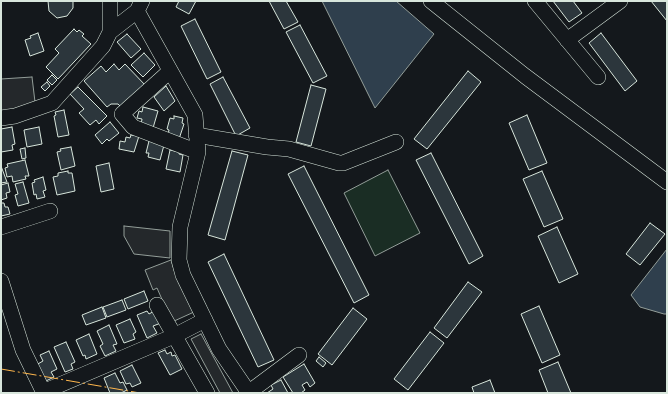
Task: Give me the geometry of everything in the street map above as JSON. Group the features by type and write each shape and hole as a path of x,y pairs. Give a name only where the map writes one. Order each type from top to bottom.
{"street":[{"path":"110,1 110,32"},
{"path":"431,1 524,76 667,182"},
{"path":"535,1 598,77"},
{"path":"567,40 620,1"},
{"path":"1,118 15,116 52,103 103,46 110,32 140,6 170,70 194,116 198,152 180,226 178,247 179,260 183,275 219,349 248,393 299,355"},
{"path":"170,70 122,114 133,127 198,152"},
{"path":"196,135 267,147 289,149 339,163 343,163 396,142"},
{"path":"1,227 50,211"},
{"path":"1,281 23,350 44,393 174,336 205,320"},
{"path":"157,304 207,393"}],"green space":[{"path":"388,170 420,233 375,256 344,193"}],"shaded area":[{"path":"32,77 35,102 1,113 1,79"},
{"path":"124,226 170,231 170,258 134,254 124,236"},
{"path":"171,260 175,273 194,312 172,322 157,288 153,290 145,270"},
{"path":"201,334 233,393 220,393 191,339"}],"water":[{"path":"322,1 396,1 434,34 375,108"},
{"path":"667,249 667,314 664,314 640,307 631,295"}],"building":[{"path":"48,1 73,1 73,8 67,16 57,18 49,11"},
{"path":"179,1 196,1 189,14 176,7"},
{"path":"269,1 286,1 298,22 284,29"},
{"path":"553,1 573,1 582,13 569,22"},
{"path":"651,1 667,1 667,21"},
{"path":"195,19 221,72 207,79 181,26"},
{"path":"300,25 327,76 313,83 286,32"},
{"path":"74,29 77,32 79,30 84,34 82,36 91,44 58,79 46,67 59,53 55,49"},
{"path":"38,33 44,51 30,56 25,40"},
{"path":"601,33 637,81 625,91 589,43"},
{"path":"127,34 141,49 131,58 117,42"},
{"path":"144,53 155,65 143,77 131,65"},
{"path":"114,64 119,70 125,64 146,86 122,108 118,104 111,104 107,107 84,81 101,66 106,72"},
{"path":"468,71 481,82 427,149 414,139"},
{"path":"52,75 57,80 52,85 47,80"},
{"path":"223,77 250,128 236,136 210,84"},
{"path":"47,82 50,86 45,91 41,87"},
{"path":"311,85 326,89 311,146 296,142"},
{"path":"166,86 175,101 164,111 154,97"},
{"path":"78,87 107,116 99,124 96,120 90,125 79,113 84,109 70,94"},
{"path":"143,107 158,111 153,128 141,125 142,119 137,118 139,111 142,112"},
{"path":"64,110 69,135 58,137 54,116 56,115 55,112"},
{"path":"527,115 547,163 529,170 509,123"},
{"path":"174,116 183,118 182,123 184,124 179,139 168,134 169,130 167,129 170,118 174,119"},
{"path":"110,122 119,133 109,141 107,139 102,144 95,135"},
{"path":"12,127 15,144 12,145 13,150 1,152 1,129"},
{"path":"39,127 42,144 27,147 24,130"},
{"path":"131,135 139,136 134,152 119,149 120,141 125,142 126,137 130,138"},
{"path":"149,141 164,145 160,160 148,157 149,153 146,153"},
{"path":"71,147 75,166 61,170 57,152 61,151 60,149"},
{"path":"25,148 26,158 22,159 20,149"},
{"path":"170,150 179,152 179,154 183,155 180,172 166,169"},
{"path":"232,151 248,155 225,240 208,235"},
{"path":"431,153 483,256 469,264 416,160"},
{"path":"25,160 29,176 25,176 26,179 13,182 12,176 7,177 5,168 8,167 7,164"},
{"path":"109,163 114,189 101,192 96,166"},
{"path":"1,166 7,182 1,183"},
{"path":"304,166 369,295 354,303 288,174"},
{"path":"68,171 68,173 72,173 75,191 57,195 53,177 58,176 58,173"},
{"path":"542,171 563,219 544,227 523,179"},
{"path":"43,177 46,190 43,191 45,197 37,199 36,194 34,195 32,183 35,182 34,180"},
{"path":"23,182 29,203 18,206 15,195 18,194 15,184"},
{"path":"8,183 10,192 6,193 7,198 1,200 1,185"},
{"path":"1,203 4,203 5,207 8,207 10,214 1,216"},
{"path":"650,223 665,234 640,265 626,254"},
{"path":"557,227 578,274 559,283 538,236"},
{"path":"224,254 274,360 258,367 208,262"},
{"path":"468,282 482,292 447,338 434,328"},
{"path":"144,291 148,301 128,309 124,299"},
{"path":"122,300 126,310 107,317 103,307"},
{"path":"539,306 560,355 542,363 521,314"},
{"path":"102,307 106,318 86,325 82,315"},
{"path":"353,308 367,319 332,365 318,354"},
{"path":"156,310 161,323 153,326 157,333 147,338 137,315 147,311 149,314"},
{"path":"130,319 136,332 133,334 135,339 124,343 116,325"},
{"path":"109,325 117,344 113,345 116,351 105,356 100,346 103,344 97,331"},
{"path":"430,332 444,343 408,390 394,379"},
{"path":"89,334 97,354 86,359 85,355 83,356 76,340"},
{"path":"66,342 75,362 71,364 73,369 65,372 54,347"},
{"path":"165,350 167,354 171,352 172,356 175,355 182,369 170,375 158,353"},
{"path":"49,351 57,369 51,372 54,377 44,382 36,365 43,361 40,355"},
{"path":"319,357 326,363 323,367 316,361"},
{"path":"558,362 571,393 548,393 539,370"},
{"path":"304,364 315,383 310,387 307,382 302,385 305,390 301,393 293,393 283,377"},
{"path":"132,365 141,383 132,387 130,383 126,384 120,371"},
{"path":"115,373 120,383 123,382 127,390 121,393 110,393 104,378"},
{"path":"281,380 288,393 267,393 273,389 271,385"},
{"path":"490,380 495,393 474,393 472,387"}],"power":[{"path":"1,369 140,393"}]}
